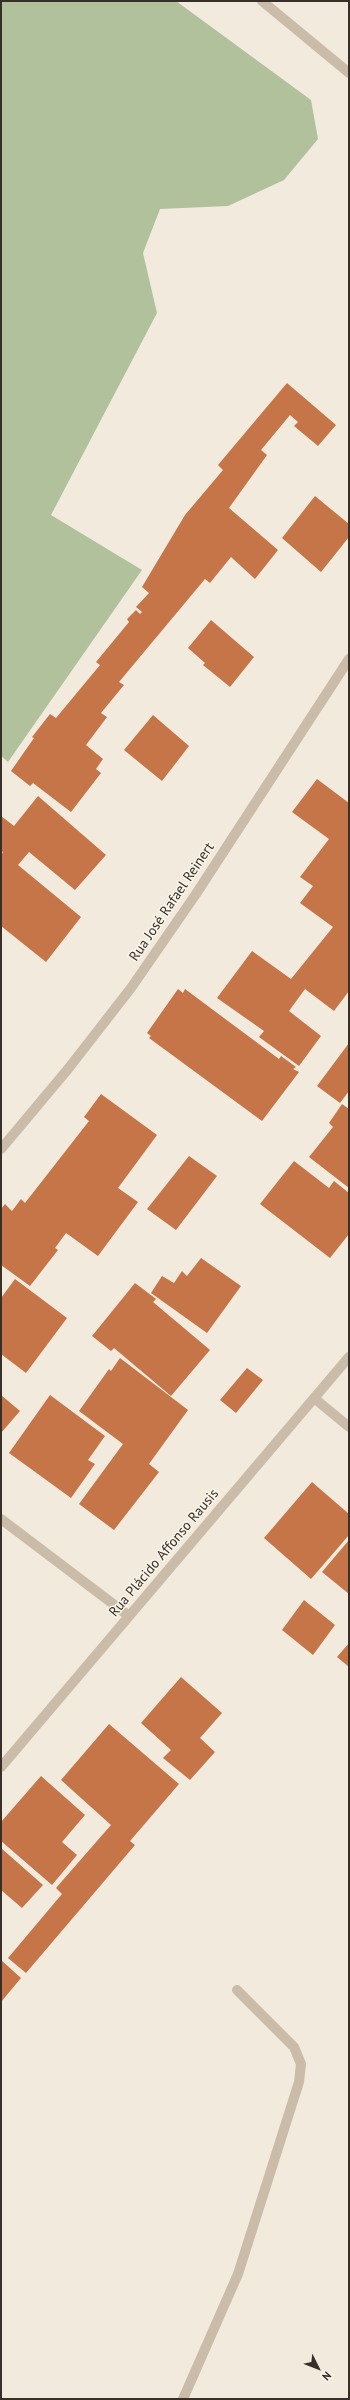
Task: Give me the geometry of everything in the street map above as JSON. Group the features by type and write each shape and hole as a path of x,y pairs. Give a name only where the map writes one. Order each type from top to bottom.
{"street":[{"path":"262,1 349,73"},
{"name":"Rua José Rafael Reinert","path":"1,1149 68,1069 131,988 196,894 349,659"},
{"name":"Rua Plácido Affonso Rausis","path":"1,1767 349,1357"},
{"path":"314,1398 349,1427"},
{"path":"1,1519 129,1616"},
{"path":"183,2399 238,2274 299,2082 301,2064 294,2047 237,1990"}],"green space":[{"path":"1,1 176,1 311,100 318,139 284,180 228,206 160,209 143,253 157,313 51,515 142,570 8,762 1,756"}],"building":[{"path":"287,383 336,425 318,446 294,426 298,422 290,415 261,450 267,455 229,508 278,550 255,579 231,557 210,583 205,579 119,682 124,685 101,713 107,717 86,745 103,759 96,769 101,773 71,812 33,783 30,786 11,771 34,738 32,737 50,714 56,718 100,665 96,662 129,622 127,619 136,610 140,614 142,612 136,607 149,593 142,587 185,515 223,470 218,465"},
{"path":"315,496 349,524 349,537 321,572 282,538"},
{"path":"211,620 254,657 230,687 203,665 205,663 188,648"},
{"path":"153,715 189,746 162,781 124,750"},
{"path":"317,779 349,803 349,991 334,1011 305,989 289,1011 321,1036 299,1066 259,1037 264,1031 217,998 252,951 291,979 333,927 300,903 313,886 300,877 329,839 292,812"},
{"path":"38,796 106,855 75,890 29,852 18,865 81,917 46,962 1,926 1,855 3,852 1,851 1,816 14,826"},
{"path":"178,989 183,993 185,989 279,1059 281,1056 296,1067 293,1069 299,1072 262,1121 149,1038 151,1036 147,1033"},
{"path":"349,1043 349,1091 340,1103 317,1086"},
{"path":"101,1094 157,1135 118,1188 138,1202 98,1256 66,1233 55,1248 58,1250 30,1286 1,1265 1,1209 5,1204 12,1211 21,1199 25,1203 89,1121 84,1117"},
{"path":"342,1104 349,1109 349,1188 309,1157 333,1127 329,1123"},
{"path":"189,1156 217,1176 176,1230 147,1209"},
{"path":"294,1161 329,1188 334,1181 349,1193 349,1234 330,1258 260,1204"},
{"path":"201,1258 241,1286 207,1333 151,1293 162,1276 174,1283 182,1271 187,1276"},
{"path":"15,1279 67,1318 26,1373 1,1354 1,1298"},
{"path":"135,1283 156,1299 153,1302 210,1350 171,1396 114,1348 111,1351 92,1336"},
{"path":"120,1358 188,1410 149,1464 159,1472 114,1530 79,1504 123,1444 79,1411 109,1369 111,1371"},
{"path":"247,1368 263,1380 236,1413 220,1400"},
{"path":"1,1395 20,1411 1,1433"},
{"path":"50,1395 105,1436 88,1460 95,1464 71,1498 9,1453"},
{"path":"312,1482 349,1514 349,1535 311,1579 264,1538"},
{"path":"349,1540 349,1594 322,1572"},
{"path":"304,1600 335,1625 313,1655 282,1630"},
{"path":"349,1643 349,1667 337,1657"},
{"path":"181,1677 222,1713 200,1738 215,1752 190,1780 163,1758 171,1750 141,1723"},
{"path":"109,1724 179,1784 130,1841 135,1845 26,1973 8,1958 62,1894 56,1888 111,1825 61,1780"},
{"path":"41,1776 85,1815 62,1842 77,1855 52,1885 1,1841 1,1822"},
{"path":"1,1848 43,1885 22,1908 1,1890"},
{"path":"1,1960 21,1978 1,2002"}]}
